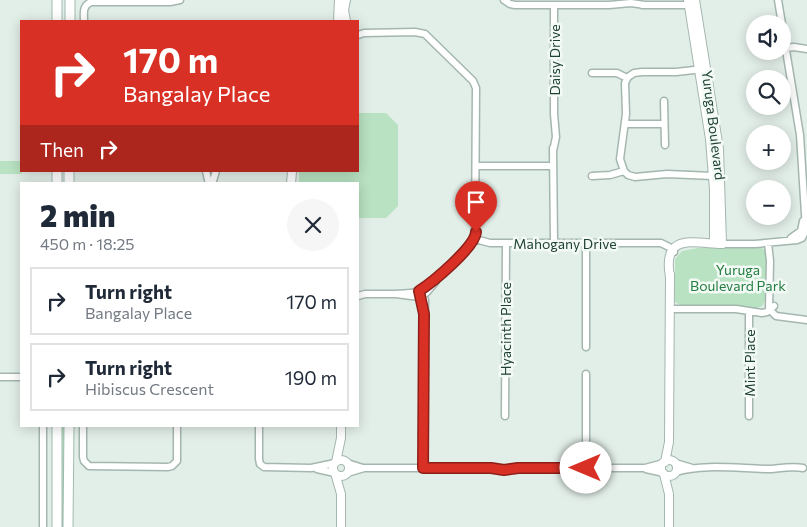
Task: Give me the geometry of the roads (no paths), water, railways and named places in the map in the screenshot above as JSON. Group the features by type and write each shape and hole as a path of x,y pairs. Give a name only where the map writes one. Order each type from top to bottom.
{"main road":[{"path":"57,0 57,20"},
{"path":"70,0 70,20"},
{"path":"57,427 57,527"},
{"path":"68,527 69,427"}],"street":[{"path":"84,20 84,9 89,3 126,1 170,2 180,0"},
{"path":"338,20 339,0"},
{"path":"346,0 344,10 346,20"},
{"path":"504,0 514,5 597,2 609,5 631,3 646,5 692,2"},
{"path":"778,0 780,15"},
{"name":"Yuruga Boulevard","path":"692,2 720,164 718,244"},
{"name":"Daisy Drive","path":"554,5 554,114 551,132 554,243"},
{"path":"359,294 421,294 475,239 476,166 476,93 473,81 424,34 415,32 360,32"},
{"path":"791,47 807,49"},
{"path":"670,494 662,469 669,442 670,277 668,261 673,251 683,243 768,243 800,239 804,232 804,135 788,60"},
{"path":"703,69 676,72 642,72 632,74 627,78 625,86 627,105 620,156 624,171 628,175 635,177 667,174 713,176"},
{"name":"Yuruga Boulevard","path":"703,69 718,244"},
{"path":"592,73 617,73 627,78"},
{"path":"664,101 665,145"},
{"path":"625,124 664,124"},
{"path":"476,166 553,166"},
{"path":"592,176 610,175 624,171"},
{"name":"Mahogany Drive","path":"475,239 486,243 655,244 673,251"},
{"name":"Hyacinth Place","path":"505,416 506,243"},
{"path":"586,243 586,347"},
{"path":"768,243 771,308"},
{"path":"421,294 424,314 423,468"},
{"path":"670,309 736,309 751,311 771,308 787,317 807,320"},
{"name":"Mint Place","path":"748,416 751,311"},
{"path":"586,374 586,468"},
{"path":"0,377 20,378"},
{"path":"43,427 43,527"},
{"path":"83,427 83,457 86,464 92,467 172,466 177,461 178,455 177,427"},
{"path":"259,427 259,459 260,464 264,467 311,468 342,476 364,468 491,468 508,466 518,468 645,468 670,460 693,468 773,468 790,466 805,468"},
{"path":"341,427 341,438 334,468 341,494"},
{"path":"341,438 349,468 341,494 341,527"},
{"path":"669,442 677,468 670,494 669,527"},
{"path":"311,468 341,460 364,468"},
{"path":"645,468 671,476 693,468"}],"park label":[{"name":"Yuruga Boulevard Park","path":"738,278"}]}
